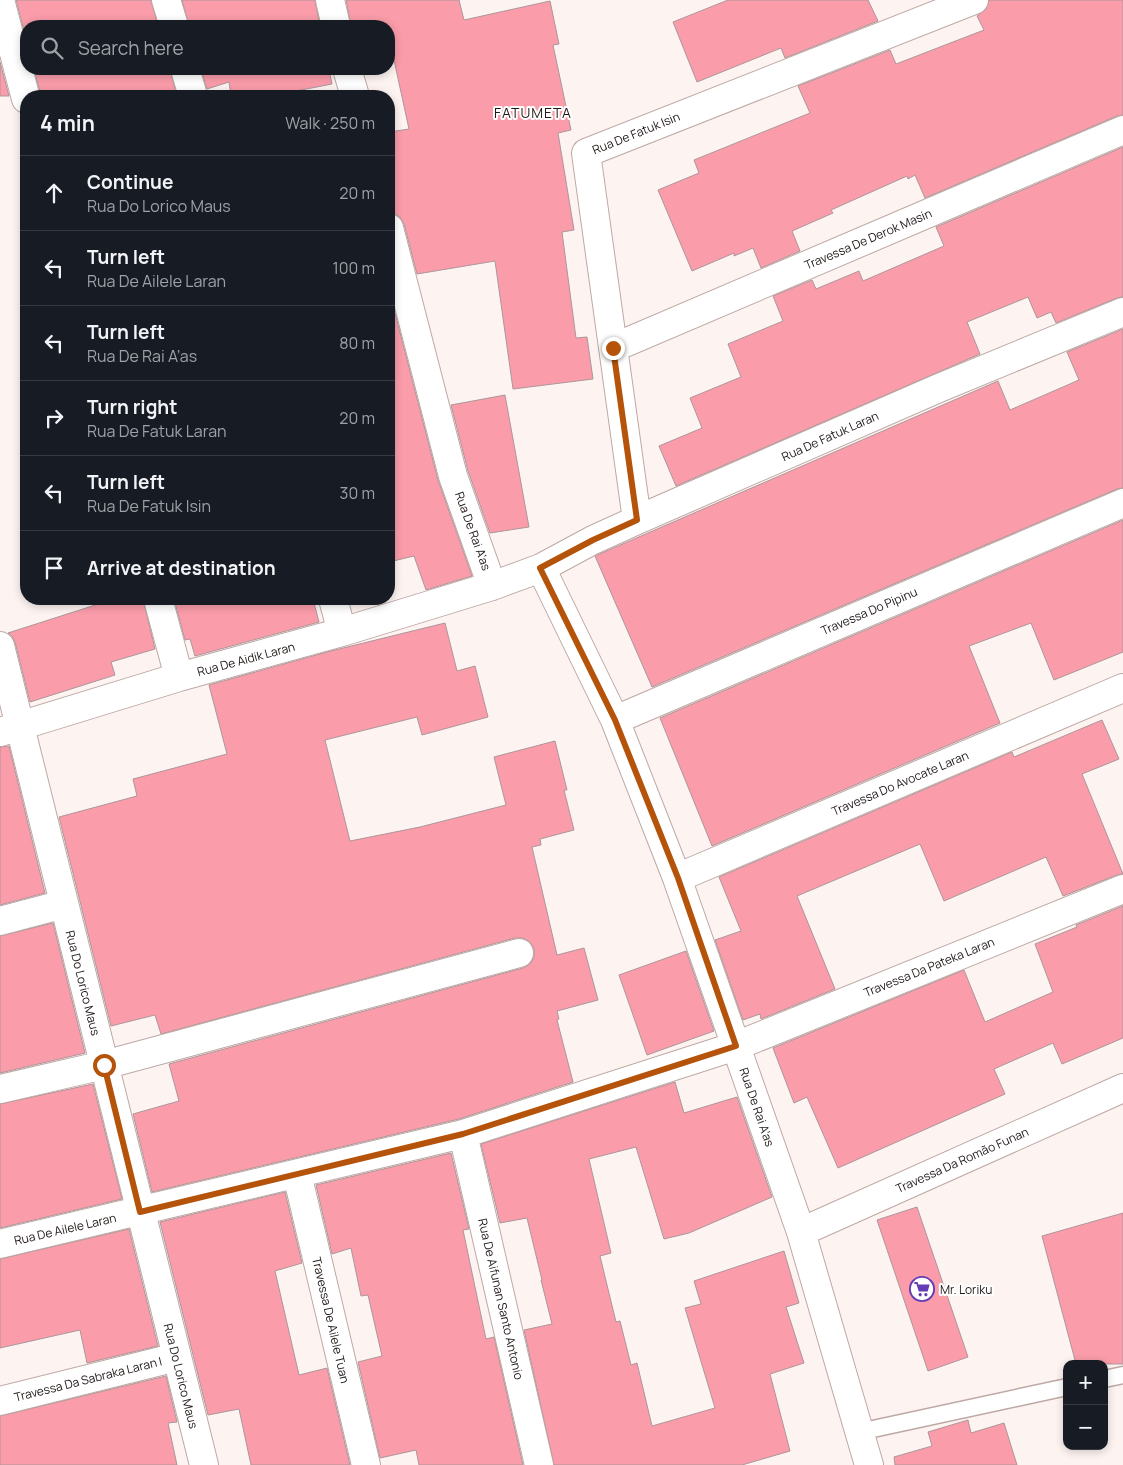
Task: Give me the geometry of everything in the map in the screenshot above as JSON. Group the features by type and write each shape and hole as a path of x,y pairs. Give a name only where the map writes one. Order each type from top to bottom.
{"street":[{"path":"0,0 24,90"},
{"path":"166,0 172,20"},
{"path":"330,0 335,20"},
{"name":"Rua De Fatuk Isin","path":"637,520 586,153 974,0"},
{"path":"187,75 191,90"},
{"path":"350,75 353,90"},
{"name":"Travessa De Derok Masin","path":"613,348 1123,130"},
{"name":"Rua De Rai A’as","path":"395,251 453,476 492,586 540,568 615,720 678,878 801,1232 869,1465"},
{"name":"Rua De Fatuk Laran","path":"540,568 593,540 637,520 939,388 1123,312"},
{"name":"Travessa Do Pipinu","path":"615,720 1123,503"},
{"name":"Rua De Aidik Laran","path":"10,729 179,677 342,632 492,586"},
{"path":"160,605 179,677"},
{"path":"335,605 342,632"},
{"name":"Rua Do Lorico Maus","path":"0,646 10,729 64,904 204,1465"},
{"name":"Travessa Do Avocate Laran","path":"678,878 1123,688"},
{"name":"Travessa Da Pateka Laran","path":"736,1046 1123,889"},
{"path":"0,921 64,904"},
{"path":"0,1089 104,1065 519,953"},
{"name":"Rua De Ailele Laran","path":"0,1244 463,1134 736,1046"},
{"name":"Travessa Da Romão Funan","path":"801,1232 1123,1088"},
{"name":"Rua De Aifunan Santo Antonio","path":"463,1134 539,1465"},
{"name":"Travessa De Ailele Tuan","path":"297,1174 366,1465"},
{"name":"Travessa Da Sabraka Laran I","path":"0,1401 177,1357"}],"lane":[{"path":"1108,1378 1123,1375"},
{"path":"859,1432 1063,1388"}],"building":[{"path":"16,0 151,0 156,20 21,20"},
{"path":"182,0 315,0 319,20 187,20"},
{"path":"346,0 459,0 464,20 550,1 559,44 553,45 571,130 558,133 574,230 562,232 576,338 587,337 593,379 513,389 495,261 417,274 404,224 400,217 395,214 395,131 409,129 395,65 395,20 350,20"},
{"path":"728,0 868,0 878,21 785,58 781,48 697,82 673,22"},
{"path":"989,0 1123,0 1123,115 925,198 915,175 908,179 907,176 831,210 833,213 792,231 800,251 761,268 753,248 734,256 734,253 692,271 658,190 699,173 694,160 810,113 798,86 890,50 896,64 984,30 977,16 986,9"},
{"path":"0,62 9,96 0,96"},
{"path":"36,75 172,75 175,90 39,90"},
{"path":"203,75 330,75 332,84 302,90 230,90 229,82 207,89"},
{"path":"1123,147 1123,297 1056,323 1051,312 1037,318 1028,297 967,322 980,354 676,486 659,446 702,428 690,398 741,377 728,344 783,321 773,296 812,280 816,289 859,271 863,281 944,246 936,227"},
{"path":"395,313 438,480 472,576 426,590 414,556 395,561"},
{"path":"1123,329 1123,488 652,687 595,556 998,381 1010,410 1079,380 1067,352"},
{"path":"505,395 529,527 490,533 468,471 451,405"},
{"path":"1123,520 1123,652 1054,680 1031,623 969,646 1000,723 712,846 660,718"},
{"path":"95,605 144,605 155,649 111,662 115,675 30,702 15,642 8,633"},
{"path":"176,605 315,605 319,622 195,656 190,639 185,640"},
{"path":"445,623 457,671 475,666 488,717 422,735 417,717 325,740 350,841 420,827 506,805 494,757 555,741 567,790 564,790 574,830 540,839 541,845 532,847 557,955 584,948 598,1000 557,1011 559,1019 557,1020 573,1082 459,1119 152,1192 133,1114 179,1101 169,1064 523,968 530,964 534,957 534,949 530,942 523,938 515,938 161,1034 155,1015 111,1026 59,817 137,796 133,779 227,754 209,685 327,652"},
{"path":"1102,720 1119,759 1082,774 1123,874 1063,896 1046,857 944,901 920,844 797,896 835,989 761,1019 760,1014 743,1020 715,940 741,931 719,877 1012,752 1014,757"},
{"path":"9,746 45,893 0,905 0,747"},
{"path":"1123,906 1123,1038 1062,1064 1053,1043 994,1069 1005,1094 838,1168 807,1097 794,1103 773,1048 964,970 985,1022 1053,992 1035,944"},
{"path":"53,923 85,1053 0,1073 0,936"},
{"path":"686,951 714,1031 647,1055 619,975"},
{"path":"675,1082 684,1113 737,1097 772,1197 689,1233 664,1239 636,1147 589,1159 611,1253 600,1256 616,1322 620,1321 631,1365 637,1363 652,1426 715,1408 685,1308 701,1304 694,1281 784,1251 799,1303 786,1307 804,1363 770,1374 790,1451 742,1465 554,1465 524,1330 552,1324 542,1280 527,1218 500,1223 481,1144"},
{"path":"93,1084 122,1199 0,1228 0,1104"},
{"path":"451,1153 469,1229 463,1230 486,1339 494,1337 523,1465 419,1465 416,1450 380,1458 358,1362 382,1356 368,1295 361,1296 351,1248 332,1254 316,1185"},
{"path":"285,1192 302,1263 275,1271 299,1375 327,1368 350,1465 251,1465 239,1409 208,1415 160,1222"},
{"name":"Mr. Loriku","path":"917,1207 968,1357 928,1371 877,1220"},
{"path":"1123,1213 1123,1364 1108,1364 1108,1360 1075,1360 1042,1236"},
{"path":"129,1229 158,1346 87,1363 80,1330 0,1348 0,1259"},
{"path":"166,1376 177,1422 168,1423 177,1465 0,1465 0,1416"},
{"path":"968,1420 971,1433 1004,1423 1017,1465 895,1465 894,1457 932,1446 928,1432"}],"place":[{"name":"Mr. Loriku","path":"922,1289"}],"district":[{"name":"FATUMETA","path":"533,112"}],"route":[{"path":"104,1065 140,1212 463,1134 736,1046 678,878 615,720 540,568 593,540 637,520 613,348"}]}
